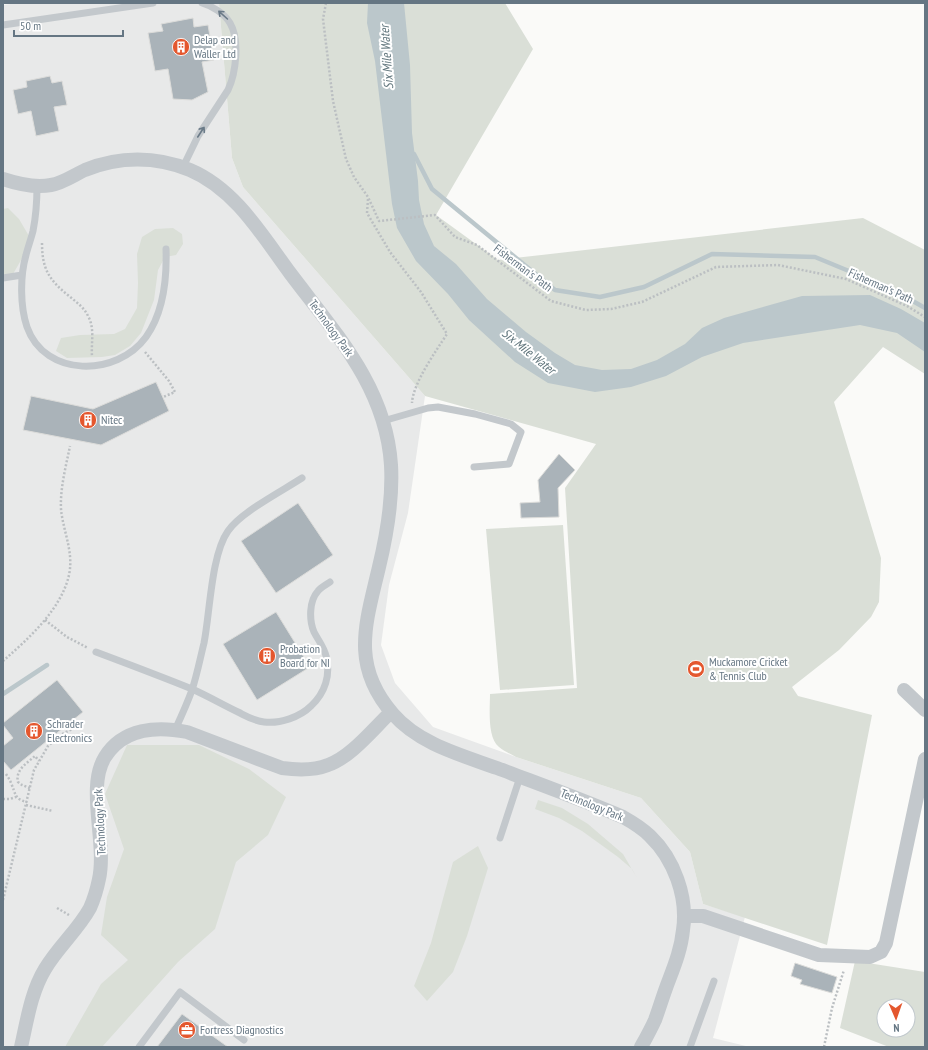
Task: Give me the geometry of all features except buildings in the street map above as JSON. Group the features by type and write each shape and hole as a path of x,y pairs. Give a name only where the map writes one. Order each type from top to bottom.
{"street":[{"name":"Technology Park","path":"3,179 23,185 51,185 89,168 110,162 138,159 153,160 183,167 203,176 221,188 248,216 349,351 370,385 376,398 383,421 391,465 389,518 364,634 364,652 372,681 391,712 414,734 444,748 623,817 646,832 660,848 676,877 683,900 685,916 681,944 676,962 655,1021 641,1047"},
{"path":"904,690 925,710"},
{"name":"Technology Park","path":"22,1047 30,1009 44,970 90,907 97,887 102,856 98,781 100,768 105,757 114,747 131,734 152,729 176,730 187,732 282,768 312,769 328,765 350,752 391,712"},
{"path":"685,916 703,916 818,955 870,957 881,952 886,943 925,759"}],"lane":[{"path":"3,24 153,3"},
{"path":"183,167 198,136 228,90 235,69 235,43 230,24 223,15 202,3"},
{"path":"37,186 35,220 22,275 25,319 27,328 36,345 52,358 73,364 103,366 121,359 139,346 154,324 160,309 166,279 166,249"},
{"path":"3,278 22,275"},
{"path":"383,421 438,407 511,424 521,432 509,464 474,467"},
{"path":"176,730 192,690 204,642 215,567 219,551 228,531 248,513 302,478"},
{"path":"96,652 192,690 253,720 263,722 288,719 297,716 310,708 323,692 327,671 326,655 312,626 312,608 316,594 330,582"},
{"path":"500,838 520,777"},
{"path":"690,1047 714,981"},
{"path":"138,1047 180,992 244,1040"}],"path":[{"name":"Fisherman's Path","path":"326,3 323,19 333,101 346,159 354,177 369,198 379,221 436,215 455,237 476,245 551,301 586,310 611,310 642,302 716,267 778,265 846,279 907,306 925,317"},
{"path":"369,198 368,213 375,226 390,252 421,292 447,334 412,394 411,413"},
{"path":"42,236 42,248 45,265 51,280 81,306 88,316 92,327 93,366"},
{"path":"139,346 169,380 174,392 163,397"},
{"path":"3,661 28,639 45,620 64,589 69,576 69,552 61,507 63,484 70,446"},
{"path":"45,620 68,638 96,652"},
{"path":"3,900 34,770 48,746 64,733 79,726"},
{"path":"30,788 18,782 17,777 24,765 35,756 39,761"},
{"path":"6,774 12,783 16,797 21,801 53,811"},
{"path":"3,799 16,797"},
{"path":"824,1047 832,1008 845,968 846,956"}],"shaded area":[{"path":"18,3 219,3 232,158 243,187 425,396 408,513 389,585 381,645 395,683 433,727 516,757 641,798 690,852 703,904 745,917 713,1038 750,1047 3,1047 3,5"},
{"path":"219,3 505,3 533,49 436,215 498,260 863,218 925,250 925,374 883,347 834,402 881,558 879,602 871,617 839,650 792,687 798,696 872,715 827,945 703,904 690,852 641,798 516,757 499,747 495,742 490,722 490,694 577,688 565,488 596,444 425,396 243,187 232,158"},
{"path":"8,208 19,219 29,236 24,255 13,274 3,276 3,209"},
{"path":"173,228 182,234 183,244 176,255 165,257 158,270 154,300 141,333 130,346 115,355 102,357 67,358 56,351 61,338 80,335 114,334 125,329 137,308 137,254 142,237 155,229"},
{"path":"563,525 574,685 500,690 486,529"},
{"path":"127,745 199,745 249,769 286,797 268,835 236,862 215,929 178,962 102,1047 65,1047 101,984 128,960 101,935 107,897 124,849 105,794"},
{"path":"538,800 562,808 588,824 623,854 632,869 582,831 559,818 535,809"},
{"path":"478,846 488,868 467,936 453,972 427,1001 414,986 431,943 453,862"},
{"path":"855,961 925,972 925,1047 889,1047 840,1028"}],"water":[{"name":"Six Mile Water","path":"368,3 404,3 410,65 412,133 419,200 424,224 434,246 456,264 487,299 526,332 555,353 575,365 602,370 631,369 657,360 685,344 702,328 724,318 802,296 870,295 901,309 925,323 925,352 897,333 860,325 743,343 702,357 666,376 631,387 595,392 548,383 515,362 469,320 448,294 416,261 397,228 392,204 375,61 367,23"}],"waterway":[{"path":"414,154 432,189 555,290 600,297 644,287 712,254 815,257 890,288 925,308"},
{"path":"3,694 47,665"}],"place":[{"name":"Delap and Waller Ltd","path":"181,47"},
{"name":"Nitec","path":"88,420"},
{"name":"Probation Board for NI","path":"267,656"},
{"name":"Muckamore Cricket & Tennis Club","path":"696,669"},
{"name":"Schrader Electronics","path":"34,731"},
{"name":"Fortress Diagnostics","path":"187,1030"}]}
